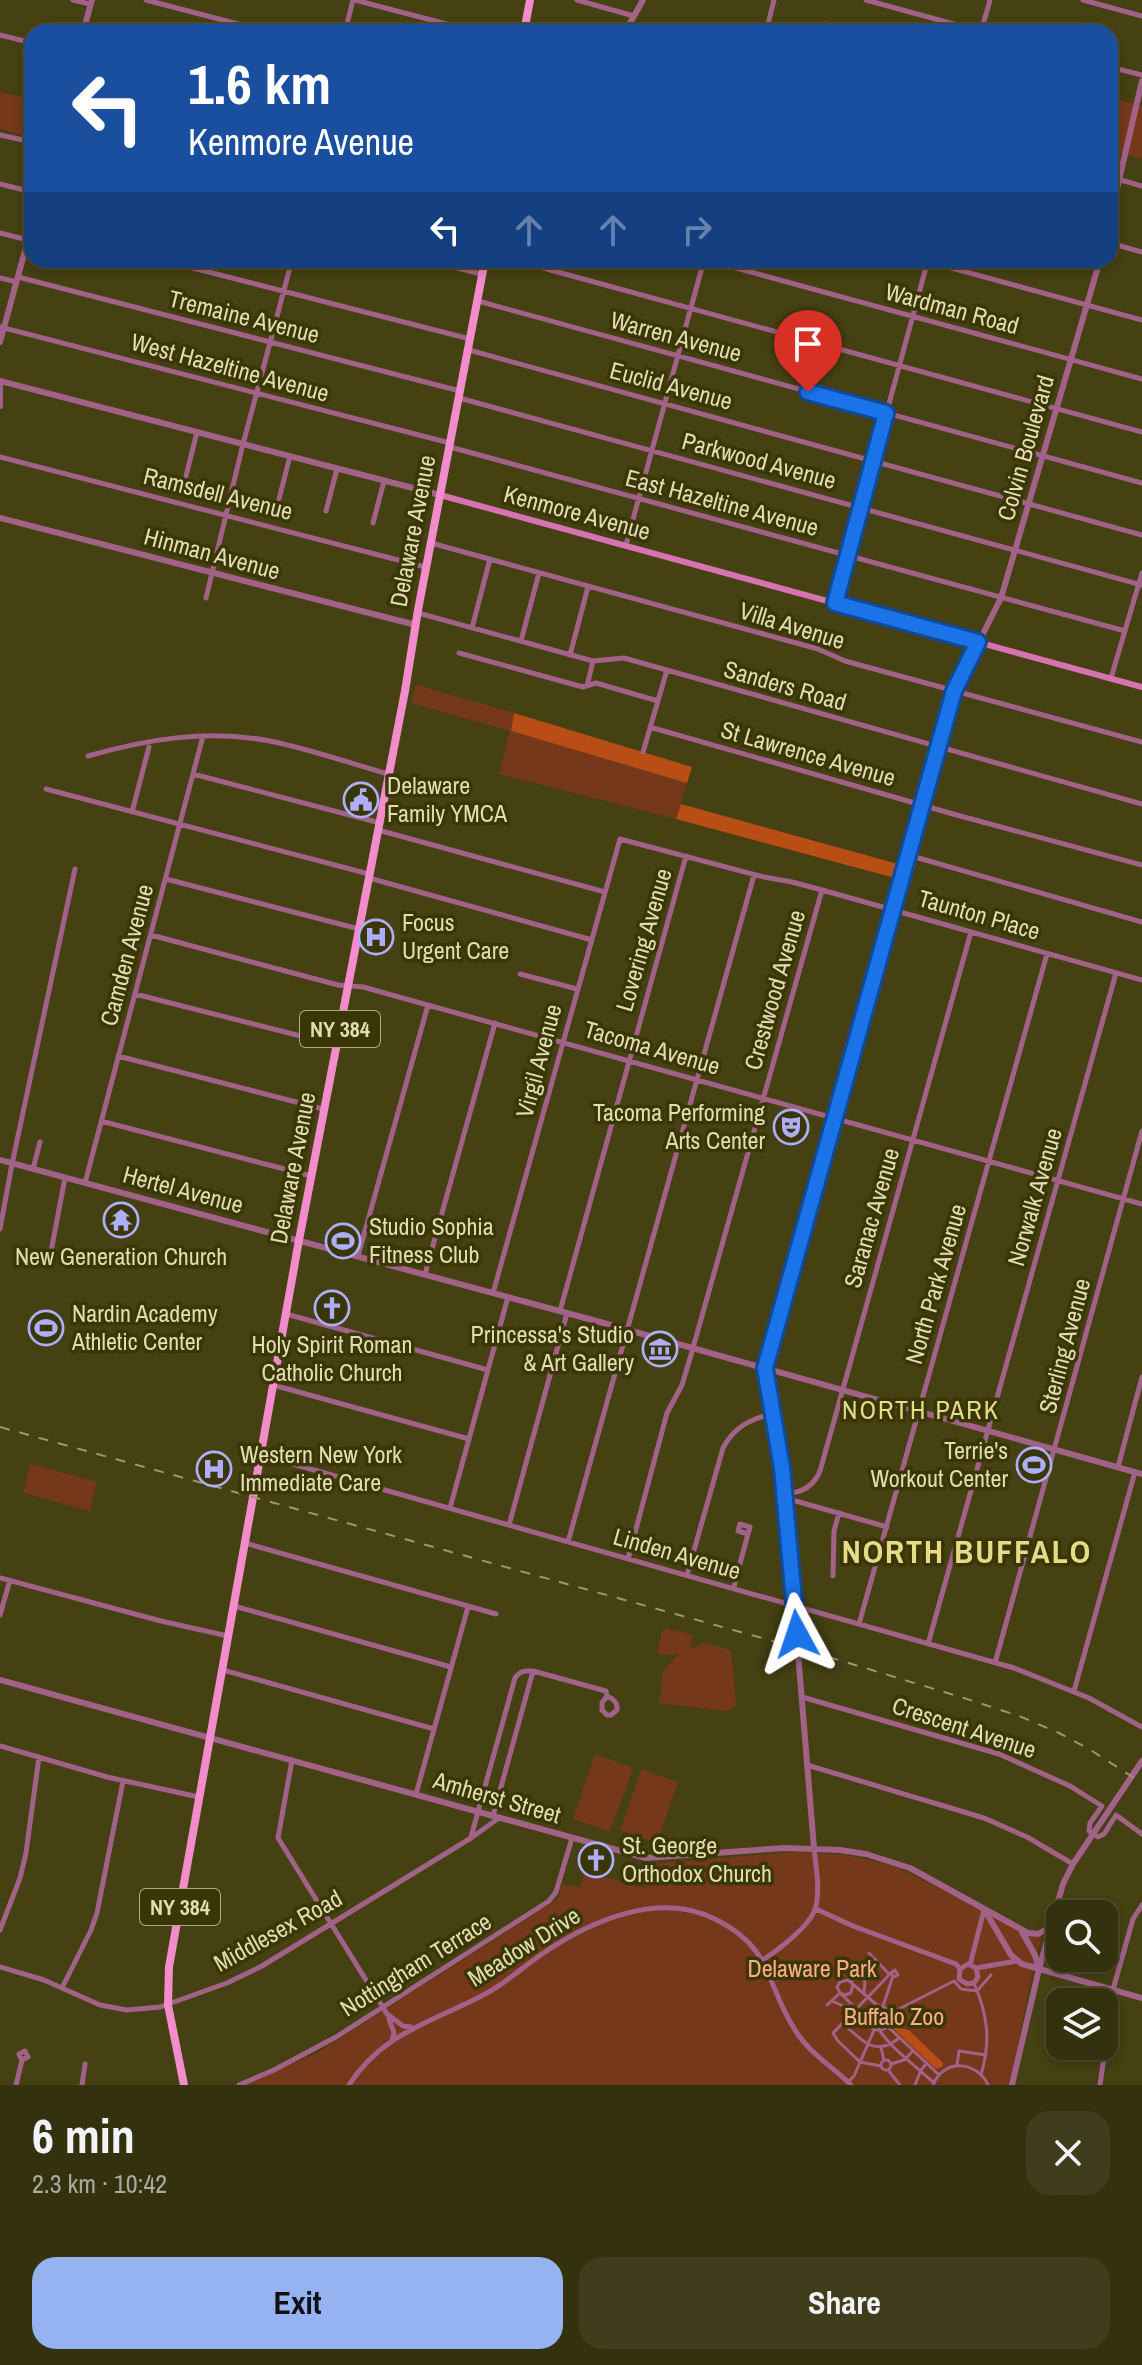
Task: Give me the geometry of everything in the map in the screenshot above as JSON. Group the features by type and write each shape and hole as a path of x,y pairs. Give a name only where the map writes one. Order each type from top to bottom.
{"main road":[{"path":"526,24 530,0"},
{"name":"Delaware Avenue","path":"184,2085 168,2005 169,1967 299,1240 483,268"},
{"name":"Kenmore Avenue","path":"440,495 1142,687"}],"street":[{"path":"73,0 91,2 85,24"},
{"path":"146,0 238,24"},
{"path":"347,24 354,0 446,24"},
{"path":"577,0 634,16"},
{"path":"630,24 643,0"},
{"path":"768,24 774,0"},
{"path":"866,0 953,24"},
{"path":"984,24 990,0"},
{"path":"1083,0 1142,16"},
{"path":"0,35 24,41"},
{"path":"1118,69 1142,75"},
{"path":"1118,184 1142,81"},
{"path":"0,135 24,140"},
{"path":"1119,180 1142,186"},
{"path":"0,184 24,190"},
{"path":"0,233 24,239"},
{"path":"1118,245 1142,252"},
{"path":"0,342 24,255"},
{"path":"193,268 471,339"},
{"path":"206,598 290,268"},
{"path":"458,268 482,274"},
{"path":"544,268 1142,432"},
{"path":"626,545 703,268"},
{"name":"Wardman Road","path":"735,268 1142,379"},
{"path":"835,603 924,268"},
{"path":"954,268 1142,320"},
{"name":"Colvin Boulevard","path":"765,1368 954,691 1001,598 1098,268"},
{"name":"Tremaine Avenue","path":"0,278 270,342 460,395"},
{"name":"Warren Avenue","path":"478,301 1142,483"},
{"name":"West Hazeltine Avenue","path":"2,328 450,445"},
{"name":"Euclid Avenue","path":"469,350 1142,535"},
{"path":"0,382 0,406"},
{"name":"Kenmore Avenue","path":"0,382 440,495"},
{"name":"Parkwood Avenue","path":"460,395 1140,585"},
{"path":"186,476 197,432"},
{"name":"East Hazeltine Avenue","path":"450,445 1125,631"},
{"path":"279,499 290,456"},
{"name":"Ramsdell Avenue","path":"0,457 426,567"},
{"path":"326,511 337,469"},
{"path":"373,523 384,481"},
{"name":"Hinman Avenue","path":"0,518 416,625"},
{"name":"Villa Avenue","path":"431,543 1142,742"},
{"path":"472,628 490,559"},
{"path":"521,641 539,573"},
{"path":"1111,678 1142,573"},
{"path":"570,655 588,587"},
{"name":"Sanders Road","path":"418,613 593,661 624,658 1142,804"},
{"path":"459,653 587,687 596,683 658,701"},
{"path":"587,687 593,661"},
{"path":"643,752 667,670"},
{"name":"St Lawrence Avenue","path":"650,727 1142,865"},
{"path":"88,756 153,739 203,736 266,740 389,774"},
{"name":"Camden Avenue","path":"85,1183 203,736"},
{"path":"132,812 149,747"},
{"path":"193,774 605,892"},
{"path":"46,789 592,940"},
{"name":"Virgil Avenue","path":"493,1293 620,839"},
{"name":"Taunton Place","path":"620,839 822,890 1142,980"},
{"path":"908,855 1142,922"},
{"name":"Lovering Avenue","path":"509,1525 629,1061 686,856"},
{"path":"0,1229 75,869"},
{"path":"568,1542 754,875"},
{"path":"166,879 359,929"},
{"name":"Crestwood Avenue","path":"628,1559 667,1413 682,1385 693,1348 822,890"},
{"name":"Saranac Avenue","path":"785,1496 805,1488 818,1476 971,932"},
{"name":"Tacoma Avenue","path":"151,935 338,985 356,985 1142,1204"},
{"name":"North Park Avenue","path":"859,1624 1047,954"},
{"name":"Norwalk Avenue","path":"988,1431 1116,973"},
{"path":"520,974 577,989"},
{"path":"135,994 337,1046"},
{"path":"358,1256 428,1005"},
{"path":"425,1274 495,1023"},
{"path":"118,1056 324,1110"},
{"path":"101,1121 311,1176"},
{"name":"Sterling Avenue","path":"995,1663 1142,1131"},
{"path":"33,1169 40,1142"},
{"name":"Hertel Avenue","path":"0,1160 627,1329 1138,1473"},
{"path":"49,1262 65,1178"},
{"path":"450,1508 508,1297"},
{"path":"286,1314 488,1370"},
{"path":"763,1960 791,1940 816,1909 817,1886 785,1496 765,1368"},
{"path":"1118,1467 1142,1377"},
{"path":"273,1385 469,1439"},
{"path":"1135,1405 1142,1407"},
{"path":"687,1575 723,1448 740,1426 772,1414"},
{"path":"928,1644 988,1431"},
{"name":"Linden Avenue","path":"260,1455 995,1663 1074,1691 1142,1729"},
{"path":"1074,1691 1138,1473"},
{"path":"785,1496 887,1527"},
{"path":"833,1576 834,1531 839,1513"},
{"path":"734,1588 748,1534"},
{"path":"244,1543 496,1614"},
{"path":"0,1578 228,1636"},
{"path":"0,1615 10,1580"},
{"path":"233,1606 451,1667"},
{"path":"416,1794 468,1606"},
{"path":"222,1670 434,1729"},
{"path":"471,1838 515,1678 524,1671 533,1671 606,1691 607,1696"},
{"path":"496,1817 533,1671"},
{"name":"Amherst Street","path":"0,1680 653,1859 784,1848 866,1854 910,1868 1020,1929"},
{"name":"Crescent Avenue","path":"802,1697 999,1754 1042,1772 1102,1806 1090,1823 1089,1831 1093,1835"},
{"path":"0,1746 123,1781 199,1797"},
{"path":"0,1930 26,1853 39,1757"},
{"path":"292,1760 278,1838 387,2014 394,2033 392,2041"},
{"path":"1058,1900 1073,1864 1142,1761"},
{"path":"807,1765 984,1818 1027,1837 1073,1864"},
{"path":"62,1988 97,1913 123,1781"},
{"path":"1093,1835 1098,1837 1104,1834 1116,1815 1142,1834"},
{"name":"Middlesex Road","path":"0,1967 116,2008 145,2009 168,2005 262,1966 471,1838 496,1817"},
{"name":"Nottingham Terrace","path":"239,2085 336,2037 554,1897 572,1838"},
{"path":"1115,1988 1133,1919 1142,1905"},
{"name":"Meadow Drive","path":"349,2085 367,2059 392,2041 416,2026 489,1992 543,1953 597,1922 639,1910 680,1909 705,1914 739,1933 755,1948 802,2041 850,2084"},
{"path":"816,1909 894,1943 956,1964 960,1969"},
{"path":"984,1909 1017,1961"},
{"path":"984,1909 973,1966 978,1977 974,1983 961,1981 958,1976 965,1965 973,1966 1017,1961 1107,1988"},
{"path":"1020,1929 1035,1935 1046,1929"},
{"path":"1020,1929 1039,1969"},
{"path":"1012,2085 1046,1942"},
{"path":"869,1953 891,1975"},
{"path":"840,1993 849,1995 853,1990 852,1982 863,1968"},
{"path":"858,1974 864,1981 866,1995"},
{"path":"891,1975 866,1995 833,2033 860,2062 883,2063 888,2060 891,2064"},
{"path":"867,2019 870,2010 880,2006 889,1989 891,1975"},
{"path":"977,1991 991,1975"},
{"path":"845,1979 852,1982 890,2013 891,2019 886,2025 876,2028 869,2025 867,2019 840,1993 837,1987 840,1982 845,1979"},
{"path":"885,2016 954,1981 961,1989 977,1991"},
{"path":"882,1983 889,1989"},
{"path":"974,1983 987,2031 981,2075"},
{"path":"1118,1991 1142,1998"},
{"path":"827,2005 840,1993"},
{"path":"832,2001 844,2006 852,2005"},
{"path":"862,2003 874,2014"},
{"path":"874,2014 879,2012 885,2016 886,2025 938,2074"},
{"path":"387,2014 403,2026 416,2026"},
{"path":"874,2014 872,2019 876,2028 934,2084 938,2074 957,2065 981,2075 988,2085"},
{"path":"843,2023 868,2044 881,2047 899,2038"},
{"path":"850,2084 876,2028"},
{"path":"881,2047 884,2069 900,2085"},
{"path":"888,2070 891,2064 913,2051"},
{"path":"957,2065 959,2051 986,2055"},
{"path":"16,2085 22,2060"},
{"path":"1100,2085 1104,2060"},
{"path":"82,2085 85,2064"},
{"path":"915,2085 927,2064"}],"green space":[{"path":"0,92 24,97 24,135 0,129"},
{"path":"1118,99 1142,106 1142,159 1118,152"},
{"path":"416,685 514,713 511,731 687,783 676,819 499,774 510,731 411,703"},
{"path":"31,1464 97,1482 89,1511 23,1493"},
{"path":"666,1628 693,1635 690,1649 704,1643 731,1650 736,1705 728,1711 659,1703 663,1671 679,1654 657,1653 662,1631"},
{"path":"595,1754 633,1768 610,1832 573,1819"},
{"path":"642,1769 678,1782 657,1843 620,1830"},
{"name":"Delaware Park","path":"795,1852 847,1855 894,1866 996,1917 1042,1936 1009,2085 246,2085 317,2053 558,1899 562,1884 580,1888 585,1872 645,1888 652,1864"}],"shaded area":[{"path":"514,713 692,767 687,783 511,731"},
{"path":"681,804 898,864 895,878 676,819"},
{"path":"894,2023 910,2031 943,2063 942,2067 936,2069 894,2029"}],"railway":[{"path":"0,1427 809,1651 964,1698 1059,1733 1142,1783"}],"place":[{"name":"Delaware Family YMCA","path":"361,800"},
{"name":"Focus Urgent Care","path":"376,937"},
{"name":"Tacoma Performing Arts Center","path":"791,1127"},
{"name":"New Generation Church","path":"121,1220"},
{"name":"Studio Sophia Fitness Club","path":"343,1241"},
{"name":"Holy Spirit Roman Catholic Church","path":"332,1308"},
{"name":"Nardin Academy Athletic Center","path":"46,1328"},
{"name":"Princessa's Studio & Art Gallery","path":"660,1349"},
{"name":"Terrie's Workout Center","path":"1034,1465"},
{"name":"Western New York Immediate Care","path":"214,1469"},
{"name":"St. George Orthodox Church","path":"596,1860"}],"district":[{"name":"NORTH PARK","path":"921,1410"},
{"name":"NORTH BUFFALO","path":"967,1552"}],"route":[{"path":"797,1634 782,1468 765,1368 954,691 978,642 835,603 886,413 808,392"}],"park label":[{"name":"Buffalo Zoo","path":"894,2017"}]}
